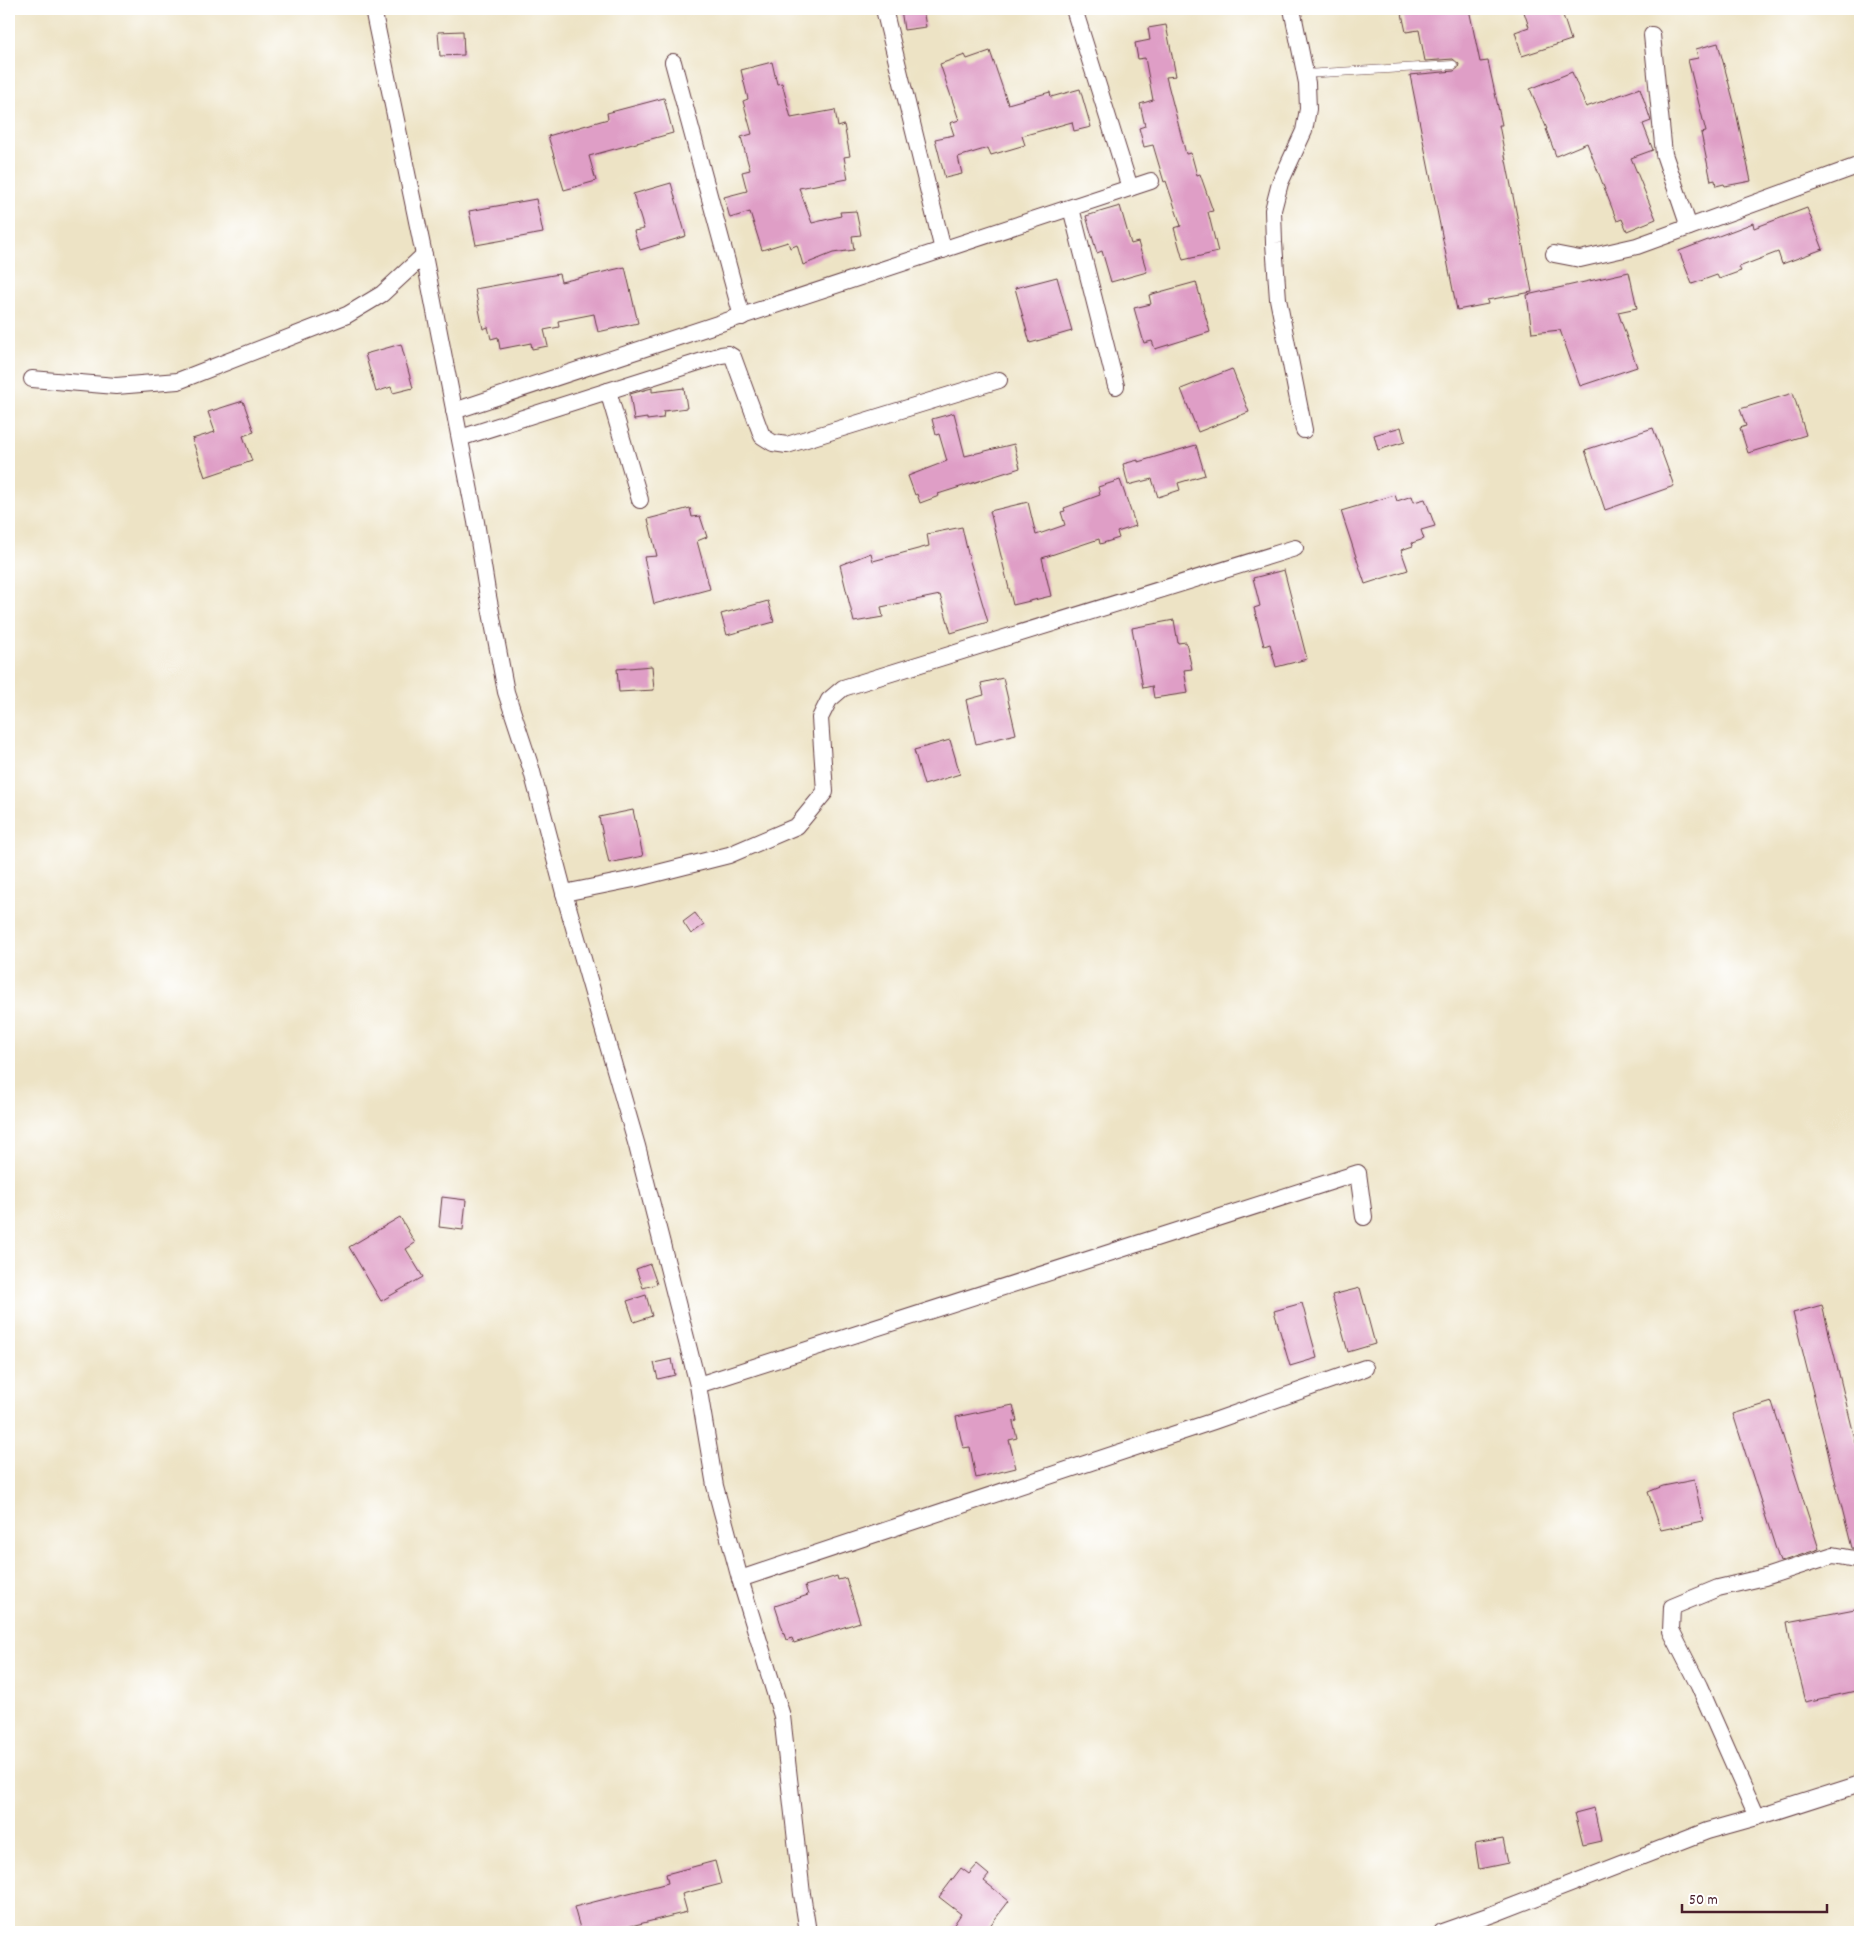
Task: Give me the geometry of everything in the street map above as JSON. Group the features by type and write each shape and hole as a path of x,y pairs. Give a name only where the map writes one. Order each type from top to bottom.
{"street":[{"path":"373,9 460,438 506,692 531,768 564,893 637,1146 698,1384 715,1486 740,1579 782,1716 808,1932"},
{"path":"884,9 943,250"},
{"path":"1074,9 1130,188"},
{"path":"1292,9 1306,74 1308,109 1304,131 1280,183 1273,210 1278,299 1304,430"},
{"path":"1652,35 1664,154 1689,227"},
{"path":"673,62 742,316"},
{"path":"1554,254 1580,259 1637,246 1860,165"},
{"path":"454,411 1152,181"},
{"path":"1071,208 1116,386"},
{"path":"32,379 116,386 178,381 347,314 382,294 424,255"},
{"path":"460,438 728,354 733,357 762,436 773,444 787,445 999,380"},
{"path":"608,391 640,500"},
{"path":"564,893 634,879 729,855 797,826 825,792 820,718 828,700 843,688 1295,548"},
{"path":"698,1384 1358,1173 1364,1217"},
{"path":"740,1579 1214,1421 1365,1368"},
{"path":"1757,1817 1703,1694 1671,1631 1672,1608 1718,1588 1765,1578 1834,1555 1860,1560"},
{"path":"1442,1932 1494,1914 1707,1831 1860,1784"}],"lane":[{"path":"1306,74 1453,65"}],"building":[{"path":"901,9 923,9 926,27 904,30"},
{"path":"1401,9 1469,9 1480,62 1488,61 1502,125 1499,125 1532,292 1487,300 1488,304 1457,310 1410,75 1454,71 1458,68 1459,64 1453,59 1425,61 1419,30 1406,32"},
{"path":"1523,9 1561,9 1571,40 1522,56 1515,32 1529,27"},
{"path":"1166,25 1176,76 1166,77 1186,154 1191,153 1197,175 1200,174 1213,211 1208,212 1218,252 1183,260 1174,228 1181,226 1166,181 1164,182 1153,145 1144,147 1139,128 1145,126 1140,104 1153,100 1145,58 1138,59 1135,43 1150,40 1148,28"},
{"path":"463,31 464,55 440,56 438,32"},
{"path":"1718,43 1734,103 1751,181 1725,186 1724,184 1716,186 1715,180 1711,181 1701,133 1706,132 1688,60 1698,58 1696,49"},
{"path":"990,51 1008,104 1050,92 1051,97 1080,89 1091,127 1074,131 1072,122 1022,136 1025,145 991,155 988,148 958,157 962,174 945,178 935,139 954,135 950,123 959,120 940,64 965,55 967,59"},
{"path":"772,62 777,84 782,83 791,118 835,110 838,127 844,125 850,156 844,157 848,179 799,188 812,223 841,216 840,212 856,211 861,235 852,236 854,250 833,253 803,265 797,245 790,248 788,242 762,250 750,212 730,218 724,197 747,191 742,172 750,170 741,137 752,134 743,101 748,99 741,70"},
{"path":"1572,72 1586,107 1640,88 1651,121 1643,124 1653,150 1631,158 1656,219 1627,231 1622,219 1617,221 1587,143 1556,156 1530,89"},
{"path":"664,98 673,133 589,156 596,181 564,190 548,136 608,119 607,113"},
{"path":"671,183 686,236 640,250 634,231 644,229 633,194"},
{"path":"536,199 543,233 476,245 469,211"},
{"path":"1120,206 1131,244 1138,242 1147,272 1111,282 1102,251 1097,253 1086,216"},
{"path":"1807,208 1823,249 1782,264 1778,252 1739,267 1741,271 1719,279 1717,275 1692,284 1679,251 1753,223 1754,228"},
{"path":"625,267 638,323 598,332 594,314 558,321 559,327 544,330 548,346 532,349 531,343 500,349 498,337 491,339 488,327 483,329 475,289 559,274 561,282"},
{"path":"1629,272 1637,308 1618,312 1637,367 1580,386 1560,330 1532,333 1527,295"},
{"path":"1057,277 1072,331 1030,343 1015,288"},
{"path":"1196,282 1210,332 1155,349 1152,341 1144,343 1134,308 1151,304 1149,295"},
{"path":"401,344 413,388 393,393 391,387 376,392 365,354"},
{"path":"1232,369 1249,412 1198,432 1181,389"},
{"path":"652,388 652,392 684,388 687,408 664,411 663,418 634,420 630,394"},
{"path":"1793,393 1806,435 1748,453 1740,428 1746,426 1740,409"},
{"path":"243,401 254,432 243,436 252,461 205,477 192,439 215,432 208,412"},
{"path":"954,413 965,456 1014,444 1020,468 938,494 939,496 920,503 908,476 947,461 939,434 936,435 932,419"},
{"path":"1401,427 1405,442 1378,450 1374,435"},
{"path":"1653,428 1674,486 1605,510 1585,450"},
{"path":"1196,445 1205,475 1178,483 1180,490 1158,497 1152,479 1128,485 1123,464 1138,460 1138,462"},
{"path":"1120,480 1136,526 1117,532 1119,538 1100,544 1099,539 1042,558 1051,596 1013,605 990,511 1028,502 1036,535 1065,525 1061,512 1065,511 1064,508 1100,495 1098,487"},
{"path":"1395,495 1397,501 1412,496 1414,502 1425,499 1435,526 1421,530 1424,539 1412,543 1413,546 1401,550 1408,570 1365,584 1341,511"},
{"path":"690,508 692,517 700,516 707,537 697,541 710,589 654,604 644,557 657,556 648,519"},
{"path":"962,527 988,622 951,633 940,595 881,607 883,617 854,622 840,565 871,553 873,561 929,546 927,534"},
{"path":"1284,570 1307,659 1276,667 1270,644 1264,646 1254,608 1260,606 1253,578"},
{"path":"768,601 774,622 727,635 721,614"},
{"path":"1174,620 1178,643 1186,642 1192,669 1184,670 1188,693 1154,698 1152,686 1143,688 1132,628"},
{"path":"652,666 654,690 619,692 617,669"},
{"path":"1003,678 1016,734 976,744 966,700 984,695 981,683"},
{"path":"950,740 960,774 924,785 914,750"},
{"path":"633,810 643,856 609,863 599,817"},
{"path":"695,913 704,925 691,934 683,922"},
{"path":"442,1197 466,1200 463,1230 439,1227"},
{"path":"400,1217 415,1243 406,1249 423,1277 381,1301 349,1247"},
{"path":"650,1264 657,1284 643,1288 636,1269"},
{"path":"1360,1288 1375,1344 1348,1352 1332,1295"},
{"path":"646,1295 652,1316 634,1322 627,1301"},
{"path":"1302,1303 1317,1358 1290,1366 1274,1311"},
{"path":"1822,1305 1856,1443 1860,1442 1860,1550 1852,1548 1793,1313"},
{"path":"672,1359 675,1375 658,1379 654,1363"},
{"path":"1772,1402 1819,1549 1780,1562 1733,1414"},
{"path":"1013,1405 1017,1421 1013,1422 1017,1438 1009,1440 1016,1468 976,1478 970,1447 963,1448 956,1417"},
{"path":"1694,1480 1703,1521 1661,1530 1648,1492 1663,1486"},
{"path":"837,1576 838,1580 846,1578 860,1622 794,1643 792,1638 786,1640 775,1606 808,1595 805,1586"},
{"path":"1860,1608 1860,1690 1806,1702 1793,1654 1787,1622"},
{"path":"1594,1808 1601,1841 1583,1845 1575,1813"},
{"path":"1503,1839 1508,1863 1479,1869 1475,1844"},
{"path":"715,1861 721,1884 682,1894 687,1912 607,1932 581,1932 574,1907 668,1883 666,1874"},
{"path":"977,1865 989,1875 984,1881 1009,1901 985,1932 949,1932 961,1914 939,1897 961,1868 969,1874"}]}
